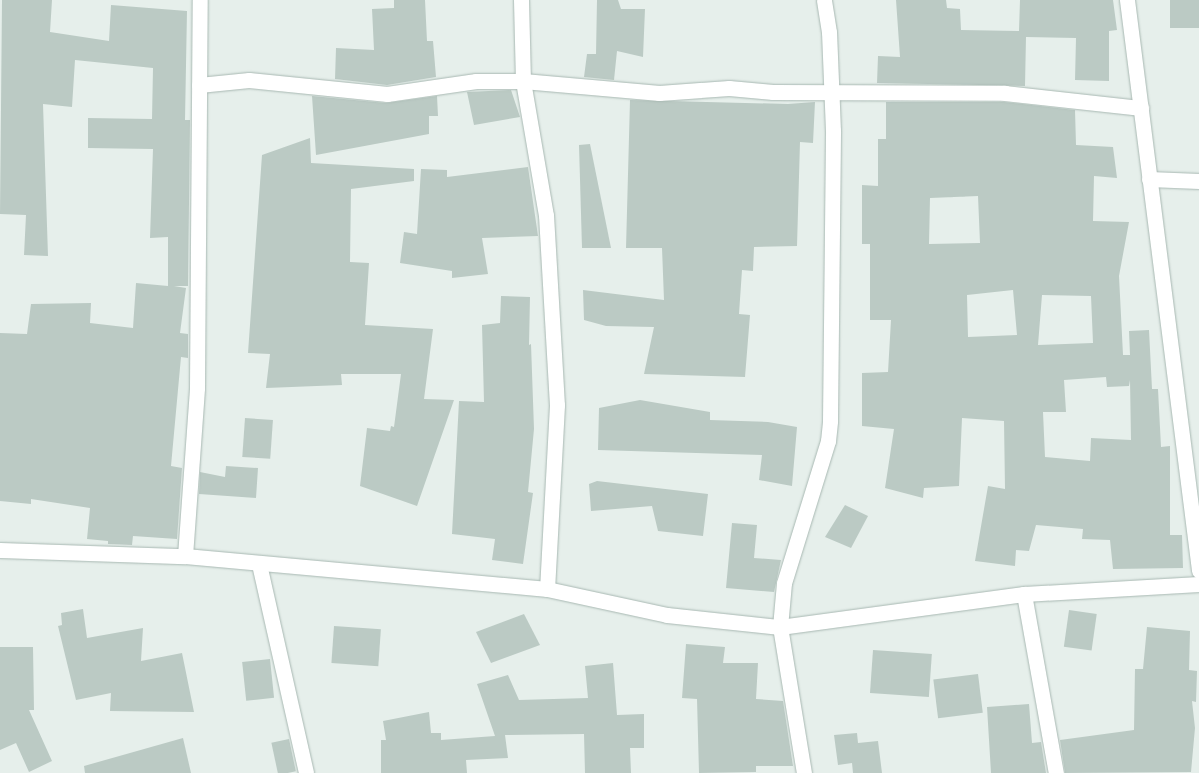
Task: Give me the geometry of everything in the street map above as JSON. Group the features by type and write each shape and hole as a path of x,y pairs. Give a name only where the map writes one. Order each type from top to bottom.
{"street":[{"path":"185,556 197,388 200,0"},
{"path":"521,0 523,81 546,216 557,405 547,589"},
{"path":"804,773 780,626 784,583 828,441 830,421 832,93 829,32 824,0"},
{"path":"1127,0 1199,570"},
{"path":"199,85 249,80 387,94 476,81 523,81 659,93 729,88 832,93 1005,93 1141,108"},
{"path":"1149,179 1199,181"},
{"path":"0,550 185,556 547,589 668,615 780,626 1024,594 1199,584"},
{"path":"259,564 306,773"},
{"path":"1024,594 1056,773"}],"building":[{"path":"2,0 52,0 50,32 109,41 111,5 187,11 185,120 190,120 188,286 174,286 186,288 180,333 188,334 188,358 181,357 171,466 182,468 177,539 133,536 132,545 108,544 108,541 87,539 90,508 31,499 31,504 0,501 0,333 27,334 31,304 91,303 90,323 133,328 136,283 168,286 168,237 150,238 153,149 88,148 88,118 152,119 153,68 75,60 72,107 43,104 48,256 24,255 26,215 0,214"},
{"path":"394,0 425,0 427,41 433,41 436,77 387,85 335,79 336,48 374,50 372,9 394,8"},
{"path":"597,0 618,0 621,9 645,9 643,57 617,51 614,80 584,77 587,54 596,54"},
{"path":"896,0 946,0 947,8 960,9 961,30 1019,31 1020,0 1113,0 1117,30 1109,31 1109,81 1075,80 1076,38 1026,37 1025,86 877,83 878,56 900,57"},
{"path":"1170,0 1199,0 1199,28 1170,28"},
{"path":"511,90 520,117 474,125 467,92"},
{"path":"312,96 386,103 437,96 438,116 429,116 429,134 316,155"},
{"path":"630,100 788,104 815,102 813,143 800,142 797,246 754,247 753,271 742,270 739,314 750,315 745,377 644,374 654,327 606,326 584,320 583,290 664,300 662,248 626,248"},
{"path":"886,102 1004,102 1075,110 1076,145 1113,147 1117,178 1094,176 1093,221 1129,222 1119,276 1123,355 1130,355 1129,331 1149,330 1152,389 1158,389 1161,447 1170,446 1170,535 1182,535 1183,568 1113,569 1110,540 1082,539 1083,529 1036,525 1029,551 1016,550 1015,566 975,561 988,486 1005,489 1004,421 962,418 959,486 924,488 923,498 885,488 894,429 862,426 862,373 888,372 891,320 870,320 870,244 862,244 862,185 878,186 878,139 886,139","holes":["978,196 980,243 929,244 930,198","1013,290 1017,335 968,337 967,295","1042,295 1091,296 1093,343 1038,345","1106,377 1107,387 1129,386 1130,380 1131,440 1091,438 1090,461 1045,457 1043,412 1066,412 1064,380"]},
{"path":"310,138 311,163 414,169 414,181 351,189 350,262 369,263 365,325 433,329 424,399 454,400 417,506 360,486 367,428 390,431 391,426 394,427 401,374 341,374 342,385 266,388 270,354 248,353 262,155"},
{"path":"590,144 611,248 582,248 579,145"},
{"path":"528,167 538,236 482,238 488,274 452,278 452,271 400,263 404,232 417,234 421,169 447,170 447,177"},
{"path":"501,296 530,297 529,345 531,344 534,429 528,492 533,493 523,564 492,560 495,539 452,534 459,401 484,402 482,325 500,323"},
{"path":"640,400 710,412 710,420 768,422 797,427 792,486 759,480 762,455 598,450 599,408"},
{"path":"245,418 273,420 270,459 242,457"},
{"path":"226,466 258,468 256,498 199,494 200,472 225,477"},
{"path":"597,481 708,494 703,536 658,531 652,506 591,511 589,484"},
{"path":"845,505 868,516 851,548 825,537"},
{"path":"732,523 757,525 754,558 781,560 774,592 726,588"},
{"path":"83,609 87,638 143,628 141,661 182,653 194,712 110,711 111,693 76,700 58,626 62,625 61,613"},
{"path":"1069,610 1097,614 1092,651 1064,647"},
{"path":"524,614 540,645 491,663 476,632"},
{"path":"334,626 381,629 378,666 331,663"},
{"path":"1147,627 1190,631 1189,670 1197,671 1196,702 1192,701 1195,728 1191,772 1065,773 1060,740 1134,730 1135,669 1143,669"},
{"path":"686,644 725,647 723,663 758,663 756,699 783,701 793,766 756,766 756,772 699,773 697,699 682,698"},
{"path":"0,647 33,647 34,710 29,710 52,761 29,772 16,743 0,750"},
{"path":"873,650 932,654 929,697 870,693"},
{"path":"270,659 274,698 246,701 242,662"},
{"path":"613,663 617,715 644,714 644,748 630,748 631,773 585,773 584,734 505,735 508,758 466,760 467,773 381,773 381,740 386,740 383,721 429,712 431,733 441,733 441,740 495,736 477,684 508,675 519,700 588,698 585,666"},
{"path":"978,674 983,713 938,718 933,679"},
{"path":"1029,704 1032,743 1041,742 1046,773 991,773 987,707"},
{"path":"857,733 858,743 878,741 882,773 853,773 852,763 838,765 834,735"},
{"path":"183,738 191,773 85,773 84,766"},
{"path":"289,739 296,771 278,773 271,743"}]}
